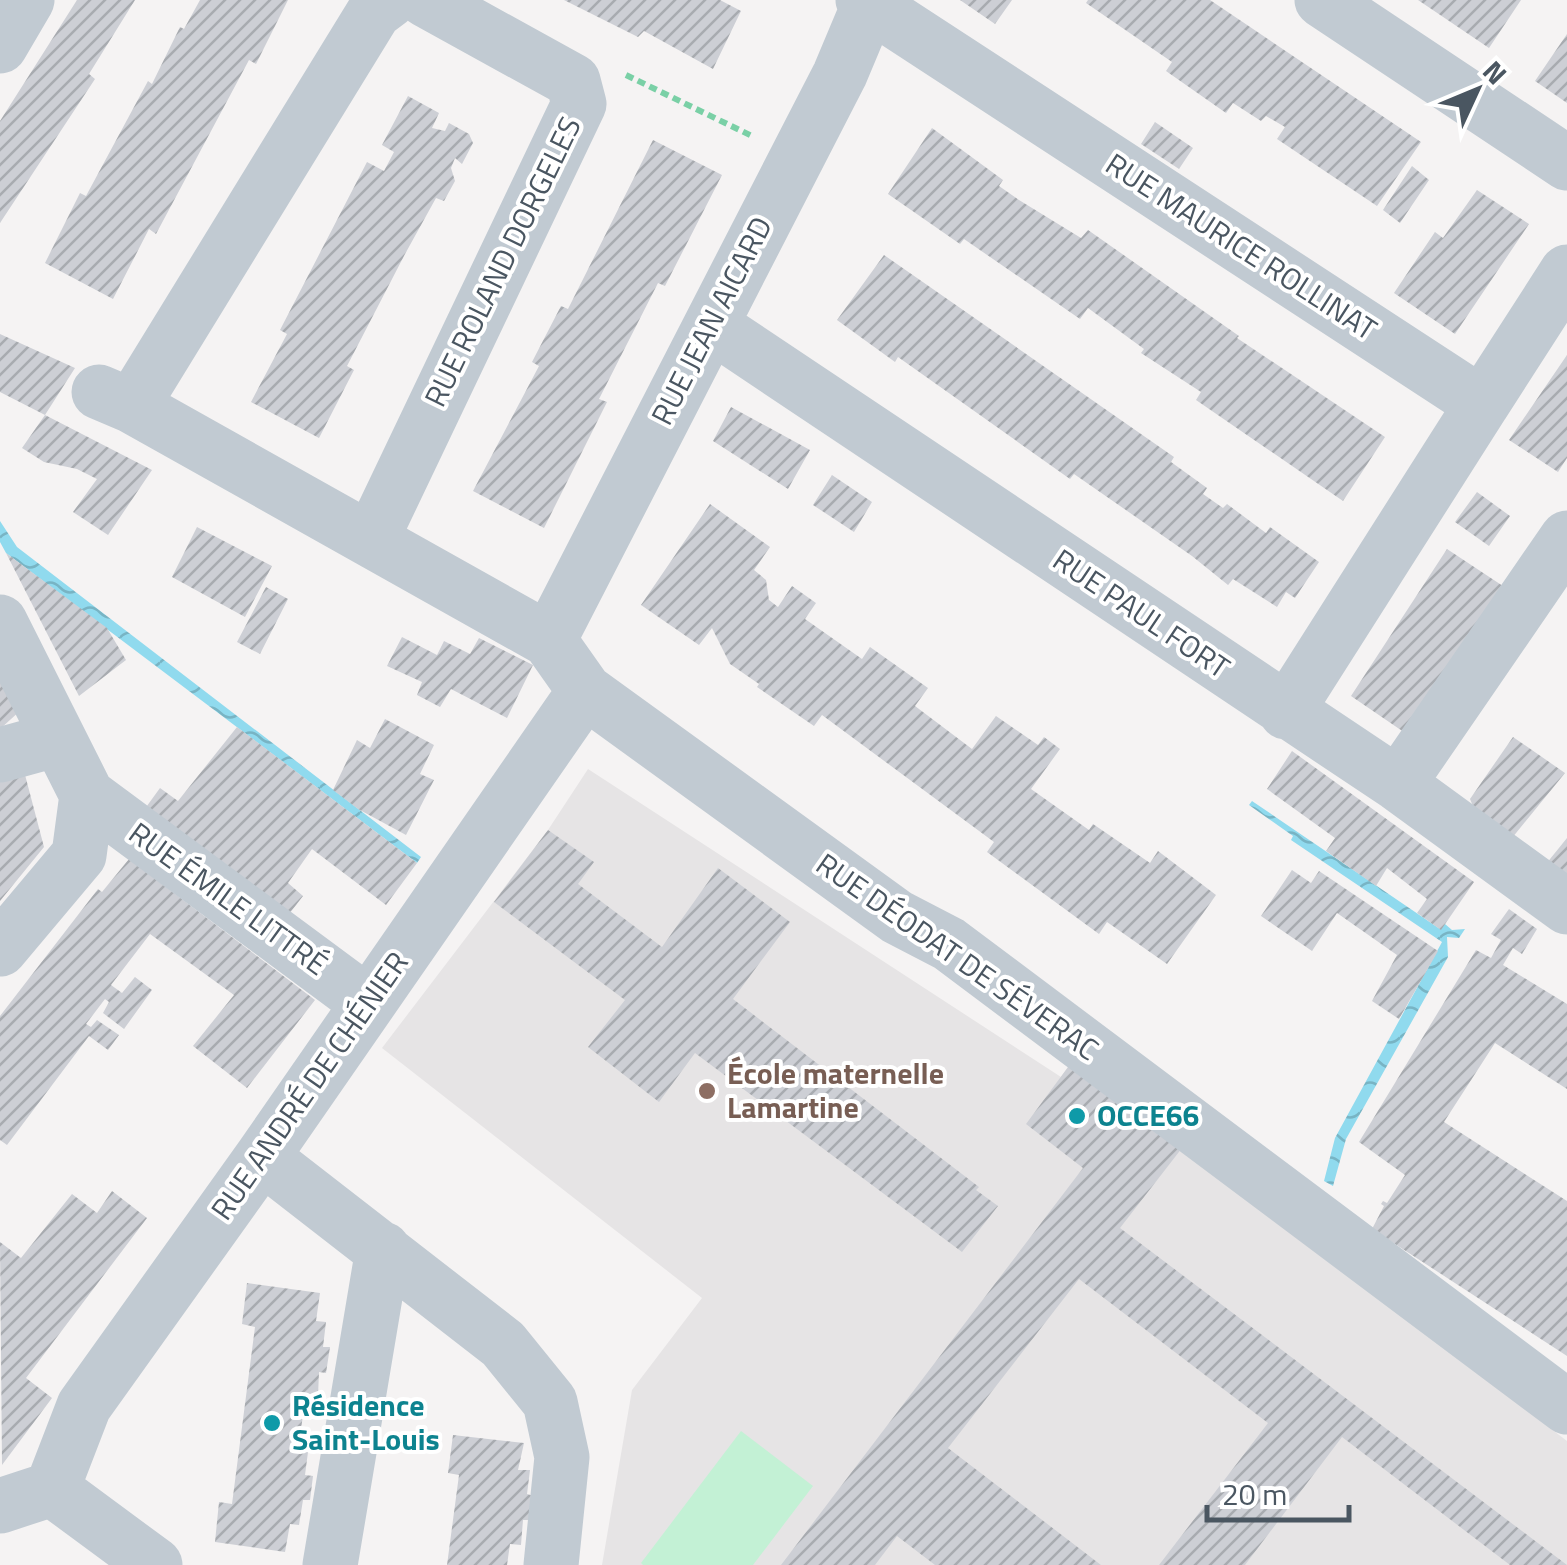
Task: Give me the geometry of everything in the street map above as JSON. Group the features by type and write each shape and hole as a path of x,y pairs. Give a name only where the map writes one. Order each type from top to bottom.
{"street":[{"path":"0,46 27,0"},
{"path":"390,0 374,12 116,399 548,640 585,690"},
{"name":"RUE ROLAND DORGELES","path":"371,540 578,104 573,81 426,0"},
{"path":"1322,0 1567,163"},
{"name":"RUE JEAN AICARD","path":"548,640 840,74 868,1"},
{"name":"RUE MAURICE ROLLINAT","path":"868,1 1482,404"},
{"path":"1286,712 1567,272"},
{"name":"RUE PAUL FORT","path":"712,325 1398,784 1567,907"},
{"path":"1398,784 1567,538"},
{"path":"0,622 88,796 79,855 0,948"},
{"name":"RUE ANDRÉ DE CHÉNIER","path":"52,1489 84,1406 262,1157 585,690"},
{"name":"RUE DÉODAT DE SÉVERAC","path":"585,690 897,918 948,944 1567,1407"},
{"path":"0,755 58,739"},
{"name":"RUE ÉMILE LITTRÉ","path":"88,796 368,1002"},
{"path":"262,1157 503,1344 550,1402 562,1457 551,1565"},
{"path":"330,1565 383,1249"},
{"path":"0,1506 52,1489 155,1565"}],"path":[{"path":"573,81 622,73 796,157"}],"shaded area":[{"path":"588,769 1061,1077 1071,1063 1567,1441 1567,1565 602,1565 632,1390 702,1298 382,1048 548,830"}],"green space":[{"path":"741,1431 813,1486 753,1565 643,1565 641,1563"}],"water":[{"path":"0,521 17,547 421,857 417,863 6,553 0,542"},
{"path":"1252,801 1440,929 1445,924 1452,930 1465,929 1459,938 1447,937 1448,957 1346,1139 1333,1186 1324,1181 1335,1138 1442,942 1291,840 1293,836 1249,805"}],"building":[{"path":"77,0 135,0 89,74 95,79 0,223 0,121"},
{"path":"200,0 288,0 256,64 249,60 156,234 149,229 113,299 45,263 80,193 86,196 148,81 152,84 180,27 184,29"},
{"path":"564,0 720,0 741,11 713,69 644,31 638,37"},
{"path":"960,0 1012,0 995,24"},
{"path":"1210,0 1421,142 1377,206 1277,139 1285,127 1266,116 1261,121 1233,103 1226,113 1166,71 1172,62 1086,3"},
{"path":"1418,0 1521,0 1489,48"},
{"path":"1567,34 1567,103 1535,81"},
{"path":"408,96 439,113 432,128 445,131 449,123 469,134 473,143 462,164 455,158 451,168 455,181 444,201 436,198 405,254 347,366 354,370 319,438 251,402 287,334 280,330 367,162 384,171 394,152 382,145"},
{"path":"1155,122 1193,148 1179,169 1141,144"},
{"path":"932,128 1003,180 999,186 1019,200 1081,238 1088,230 1237,338 1385,437 1343,501 1196,400 1201,392 1141,353 1144,349 1088,308 1080,319 964,239 960,244 888,194"},
{"path":"653,140 722,175 665,286 658,283 599,399 607,402 544,528 473,491 539,366 532,362 561,306 568,309"},
{"path":"1412,166 1429,180 1400,223 1383,210"},
{"path":"1477,190 1529,224 1455,334 1394,293 1435,232 1443,238"},
{"path":"884,255 1174,457 1171,462 1207,488 1203,494 1223,508 1227,504 1266,533 1270,527 1319,562 1295,598 1286,592 1277,607 1233,579 1228,585 1074,474 1070,479 898,357 895,362 837,320"},
{"path":"0,334 75,368 45,415 0,392"},
{"path":"1567,355 1567,458 1558,472 1509,440"},
{"path":"731,407 810,450 788,489 713,441"},
{"path":"45,415 152,470 108,535 73,512 97,479 77,469 44,462 22,448"},
{"path":"832,475 872,502 854,532 813,505"},
{"path":"1477,492 1510,516 1489,546 1455,522"},
{"path":"710,504 770,547 754,570 766,580 769,600 778,607 792,586 816,603 805,619 862,659 870,647 928,688 915,706 972,749 996,716 1038,745 1044,737 1060,749 1031,789 1089,830 1093,824 1150,863 1158,851 1216,895 1167,964 1107,922 1099,934 987,852 994,842 822,715 814,726 757,687 759,684 730,664 712,628 699,645 641,605"},
{"path":"197,527 272,566 245,617 172,577"},
{"path":"1447,549 1512,592 1414,739 1351,696"},
{"path":"6,553 107,628 126,660 79,696"},
{"path":"266,587 288,599 260,654 237,642"},
{"path":"402,637 437,655 444,641 470,654 479,638 533,665 507,718 451,689 440,707 417,695 422,682 387,666"},
{"path":"0,674 21,710 0,729"},
{"path":"385,719 434,745 420,774 434,780 406,835 358,809 333,790 357,740 370,748"},
{"path":"237,727 417,863 386,905 312,849 288,883 303,896 286,918 144,810 160,788 178,801"},
{"path":"1513,737 1565,773 1512,838 1475,811 1470,799"},
{"path":"1292,751 1474,882 1441,930 1417,913 1427,899 1387,868 1376,886 1326,851 1335,838 1267,789"},
{"path":"24,771 44,847 0,901 0,778"},
{"path":"548,830 594,862 578,884 662,947 718,868 790,922 733,999 979,1187 976,1190 998,1206 962,1252 695,1053 659,1102 588,1047 625,1000 494,902"},
{"path":"1567,838 1567,878 1546,864"},
{"path":"129,859 315,1000 247,1088 193,1046 234,995 150,934 111,985 122,993 135,977 152,990 124,1029 103,1013 109,1002 105,999 86,1024 91,1027 97,1020 119,1035 108,1050 89,1036 7,1145 0,1140 0,1016 98,889 102,892"},
{"path":"1292,870 1311,883 1319,871 1438,951 1399,1019 1372,1001 1397,955 1337,913 1312,951 1261,916"},
{"path":"1509,909 1537,929 1522,954 1513,948 1503,965 1567,1004 1567,1089 1495,1043 1444,1122 1567,1201 1567,1356 1372,1229 1384,1206 1381,1204 1387,1203 1405,1175 1359,1142 1476,950 1491,958 1501,940 1491,934"},
{"path":"1071,1063 1182,1148 1120,1228 1567,1565 1510,1565 1342,1437 1245,1565 1159,1565 1268,1423 1079,1279 948,1448 1101,1565 935,1565 897,1536 875,1565 781,1565 1083,1168 1026,1124"},
{"path":"112,1191 147,1218 26,1378 52,1398 2,1465 0,1242 21,1258 72,1194 97,1213"},
{"name":"Résidence Saint-Louis","path":"247,1283 320,1293 316,1321 326,1322 323,1347 330,1347 326,1373 319,1372 318,1396 306,1394 298,1450 308,1452 305,1475 313,1476 310,1500 303,1500 299,1525 290,1524 285,1552 215,1542 219,1502 232,1504 255,1327 242,1324"},
{"name":"Résidence Saint-Louis","path":"453,1435 524,1443 518,1470 530,1470 527,1494 534,1496 530,1520 523,1520 521,1545 510,1544 507,1565 447,1565 459,1475 448,1473"}],"place":[{"name":"École maternelle Lamartine","path":"707,1091"},
{"name":"OCCE66","path":"1077,1116"},
{"name":"Résidence Saint-Louis","path":"272,1423"}]}
